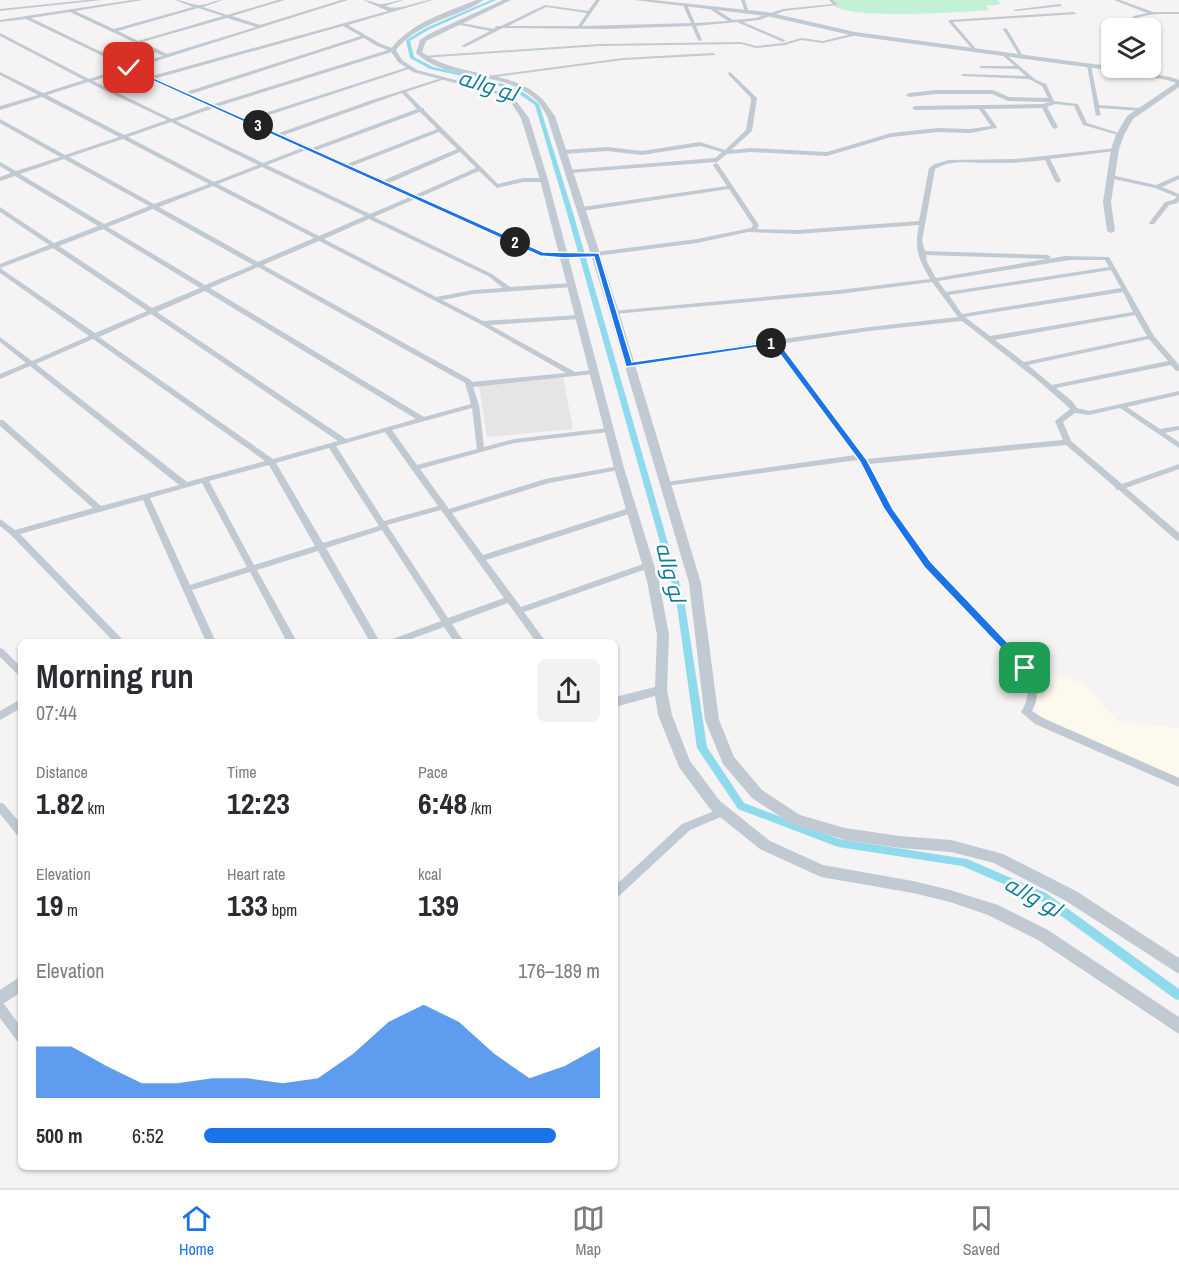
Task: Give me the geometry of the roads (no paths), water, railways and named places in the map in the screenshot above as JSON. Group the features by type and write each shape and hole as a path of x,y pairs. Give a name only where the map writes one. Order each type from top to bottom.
{"street":[{"path":"0,10 100,0"},
{"path":"0,21 141,0"},
{"path":"177,0 261,27"},
{"path":"114,31 221,0"},
{"path":"138,42 283,0"},
{"path":"0,108 346,0"},
{"path":"365,0 393,11"},
{"path":"382,6 402,0"},
{"path":"152,78 431,0"},
{"path":"0,179 171,120 393,50 399,41 411,32 481,0"},
{"path":"508,0 423,40 419,53 431,62 514,84 533,93 544,102 582,210 593,255 614,312 695,583 712,720 728,760 757,794 795,819 845,834 951,846 998,858 1071,896 1179,967"},
{"path":"579,28 598,0"},
{"path":"637,0 767,14 855,34 1089,66 1168,78 1179,83"},
{"path":"743,0 747,12"},
{"path":"458,23 495,28 579,28 605,31 736,22 757,19 767,14 836,5 831,0"},
{"path":"974,50 950,21 1074,13 1049,0"},
{"path":"1116,0 1153,13"},
{"path":"683,4 700,40"},
{"path":"1015,10 1060,5"},
{"path":"463,46 495,28 545,6 588,12"},
{"path":"712,8 736,22 783,40"},
{"path":"71,11 167,56"},
{"path":"1135,18 1153,13 1179,14"},
{"path":"26,17 129,68 542,254 593,255 697,241 753,230 797,232 922,223"},
{"path":"345,25 364,37 393,50 400,61 411,69 494,91 515,103 525,118 566,256 608,430 649,565 663,635 661,690 665,715 684,763 715,805 765,845 821,871 913,887 951,896 993,910 1043,935 1179,1026"},
{"path":"656,26 658,33"},
{"path":"1005,29 1022,57"},
{"path":"0,34 88,80 490,275 507,288"},
{"path":"423,57 600,45 741,43 756,47 785,44 801,39 834,41 855,34"},
{"path":"187,93 364,37"},
{"path":"709,44 716,64"},
{"path":"488,76 623,59 713,54"},
{"path":"1004,54 1031,78 1044,86 1051,101"},
{"path":"1089,66 1098,115"},
{"path":"981,67 1020,68"},
{"path":"247,120 411,69"},
{"path":"0,73 482,323 574,374"},
{"path":"569,171 717,160 749,131 754,101 754,98 730,73"},
{"path":"963,75 1031,78"},
{"path":"280,135 443,78"},
{"path":"1111,231 1107,202 1115,149 1120,135 1130,118 1179,83"},
{"path":"403,92 496,186 523,180 544,180"},
{"path":"909,95 936,92 993,92 1008,99 1076,105 1085,124 1120,135"},
{"path":"915,108 1044,106 1051,101"},
{"path":"1044,106 1055,127"},
{"path":"1097,106 1140,110"},
{"path":"563,152 607,149 642,153 700,144 727,152 751,150 827,154 891,135 938,130 970,131 994,127 981,108"},
{"path":"0,268 263,165 422,109"},
{"path":"0,122 468,382 475,405 480,448"},
{"path":"347,166 441,129"},
{"path":"1115,149 1047,159 951,162 935,165 932,168 919,241 924,262 934,280 962,317 1051,387 1074,410 1089,412 1179,393"},
{"path":"383,183 460,150"},
{"path":"1047,159 1058,181"},
{"path":"0,164 422,419"},
{"path":"716,165 756,225 753,230"},
{"path":"0,378 412,196 479,169"},
{"path":"1111,177 1157,187 1179,197 1175,202 1167,203 1152,223"},
{"path":"1157,187 1179,177"},
{"path":"582,210 731,187"},
{"path":"0,209 344,441"},
{"path":"922,253 1107,258 1151,337 1179,369"},
{"path":"614,312 764,301 934,280 1070,258"},
{"path":"0,268 271,461 373,639"},
{"path":"944,294 1112,268"},
{"path":"435,299 473,291 572,285"},
{"path":"629,365 775,342 962,317 1123,290"},
{"path":"988,339 1137,313"},
{"path":"482,323 579,317"},
{"path":"1022,364 1151,337"},
{"path":"0,339 185,485"},
{"path":"775,342 862,459 889,509 927,564 1025,668 1034,685 1034,699 1026,712 1039,721 1179,783"},
{"path":"1051,387 1173,362"},
{"path":"469,385 593,372"},
{"path":"14,533 475,405"},
{"path":"1121,406 1179,446"},
{"path":"1074,410 1059,421 1068,442 1179,538"},
{"path":"0,422 99,509"},
{"path":"1159,432 1179,428"},
{"path":"387,429 539,639"},
{"path":"416,468 480,448 544,436 608,430"},
{"path":"666,484 862,459 1068,442"},
{"path":"331,445 457,639"},
{"path":"1119,488 1179,466"},
{"path":"187,589 383,525 548,481 619,468"},
{"path":"204,480 290,639"},
{"path":"145,496 211,639"},
{"path":"481,559 632,510"},
{"path":"0,522 14,533 117,639"},
{"path":"519,611 649,565"},
{"path":"401,639 510,599"},
{"path":"0,651 18,671"},
{"path":"618,701 661,690"},
{"path":"0,716 18,705"},
{"path":"0,807 18,828"},
{"path":"618,891 686,827 724,812"},
{"path":"0,999 18,985"},
{"path":"0,1008 18,1033"}],"waterway":[{"name":"لو واله","path":"494,0 427,29 408,41 412,58 432,68 517,90 537,104 680,599 702,748 741,806 838,843 963,862 1042,896 1179,995"}]}
